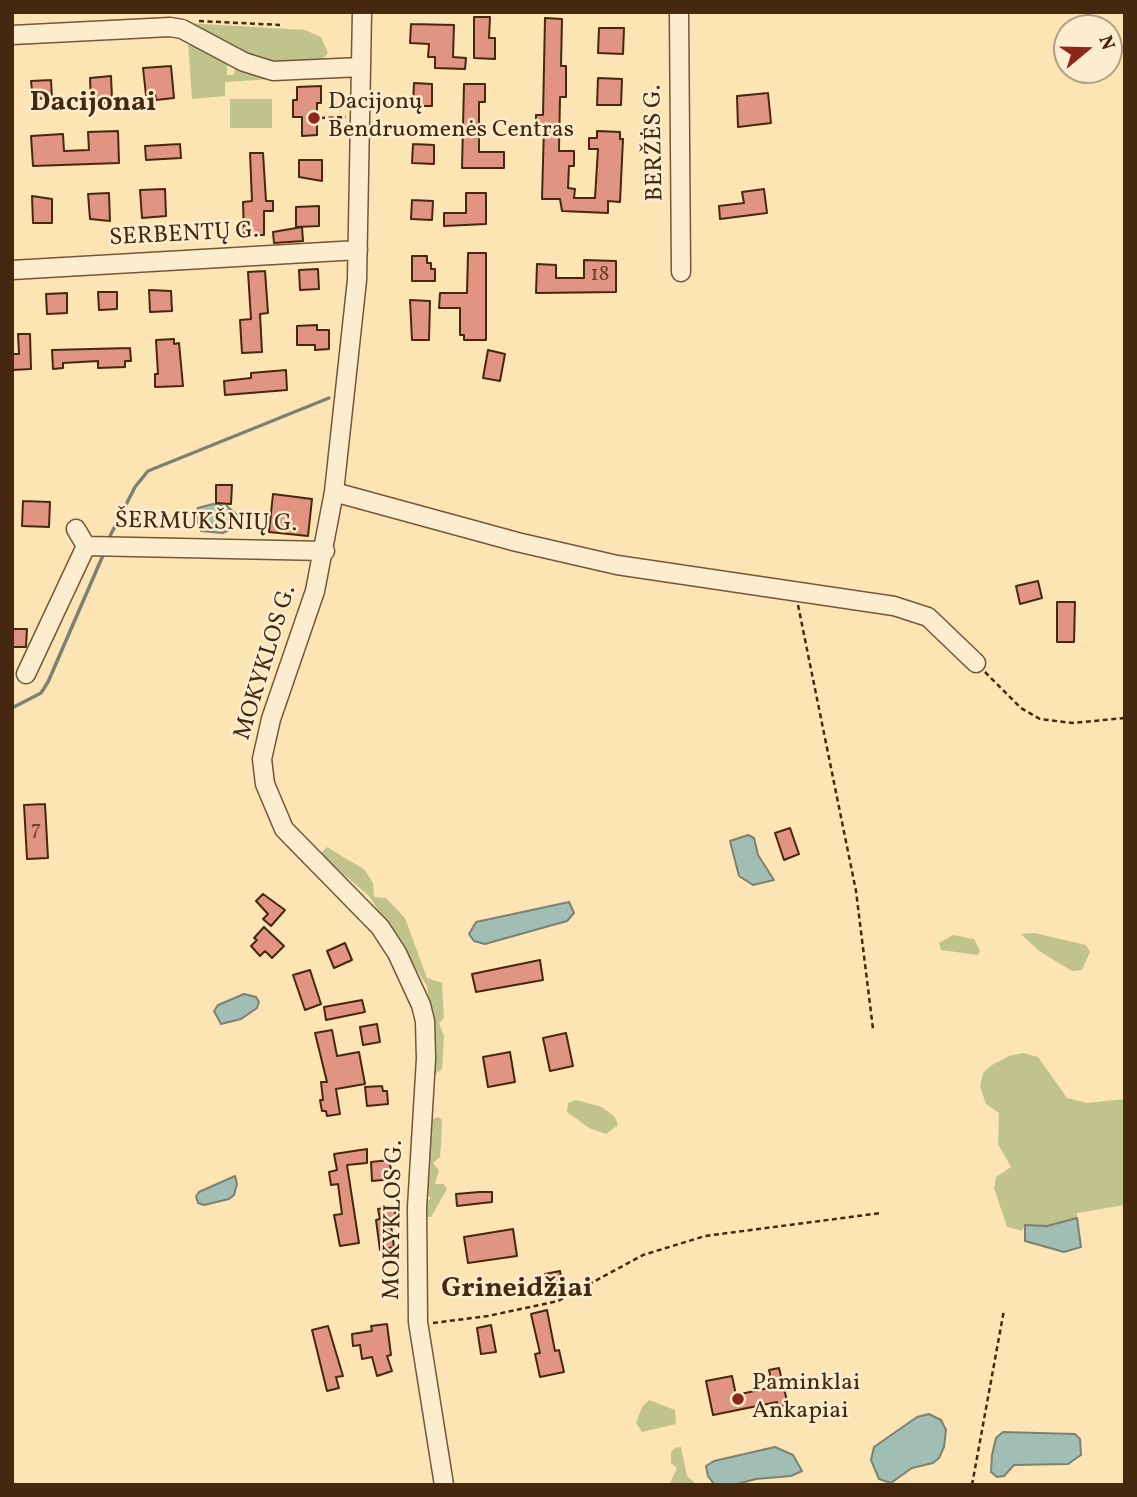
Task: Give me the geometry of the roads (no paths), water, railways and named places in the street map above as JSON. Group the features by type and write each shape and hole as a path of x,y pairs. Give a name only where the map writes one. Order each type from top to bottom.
{"street":[{"name":"MOKYKLOS G.","path":"362,12 358,250 351,348 334,492 325,551 315,591 271,719 264,745 263,771 271,803 284,829 380,927 397,953 419,998 425,1021 426,1059 417,1208 418,1322 444,1485"},
{"name":"BERŽĖS G.","path":"679,12 681,272"},
{"path":"12,36 170,27 182,29 244,62 273,71 361,67"},
{"name":"SERBENTŲ G.","path":"12,270 358,250"},
{"path":"334,492 570,555 894,606 928,617 978,665"},
{"name":"ŠERMUKŠNIŲ G.","path":"76,529 86,546"},
{"name":"ŠERMUKŠNIŲ G.","path":"86,546 325,551"},
{"name":"ŠERMUKŠNIŲ G.","path":"26,674 86,546"}],"water":[{"path":"213,504 227,506 237,515 231,529 223,533 201,531 196,515 198,508"},
{"path":"748,835 754,838 758,855 774,880 753,885 739,876 730,841"},
{"path":"569,902 574,913 567,921 485,944 474,941 469,934 476,922"},
{"path":"244,994 256,997 259,1002 257,1008 241,1019 221,1024 214,1011 218,1005"},
{"path":"235,1176 237,1184 234,1195 229,1199 204,1205 198,1203 196,1196 199,1192"},
{"path":"1077,1218 1081,1247 1064,1252 1025,1241 1025,1225 1047,1226"},
{"path":"929,1414 941,1420 946,1430 944,1447 939,1458 933,1463 912,1468 891,1483 879,1479 871,1460 874,1447 917,1417"},
{"path":"1003,1432 1075,1434 1080,1439 1081,1455 1068,1464 1014,1465 1004,1476 997,1477 991,1472 992,1455 996,1438"},
{"path":"775,1447 793,1455 802,1471 791,1476 756,1479 733,1485 714,1484 708,1476 706,1466 714,1461"}],"waterway":[{"path":"110,536 135,487 148,471 329,398"},
{"path":"12,708 41,693 48,682 104,553"}],"place":[{"name":"Dacijonų Bendruomenės Centras","path":"314,118"},
{"name":"Paminklai Ankapiai","path":"738,1399"}],"district":[{"name":"Dacijonai","path":"93,105"},
{"name":"Grineidžiai","path":"517,1291"}]}
